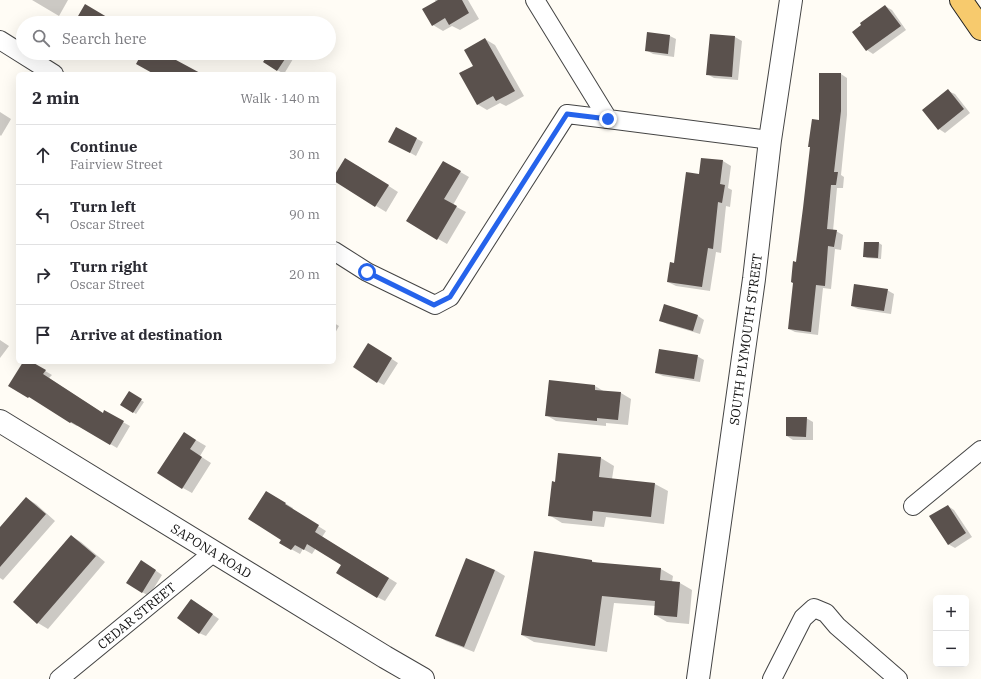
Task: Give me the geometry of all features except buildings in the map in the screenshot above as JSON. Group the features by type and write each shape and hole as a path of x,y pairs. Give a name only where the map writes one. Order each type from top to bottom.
{"main road":[{"path":"961,0 981,29"}],"street":[{"path":"535,0 608,119"},
{"name":"SOUTH PLYMOUTH STREET","path":"698,679 754,279 770,140 791,0"},
{"path":"0,40 16,50"},
{"path":"32,60 51,72"},
{"path":"336,252 367,272 434,305 450,297 567,114 770,140"},
{"name":"SAPONA ROAD","path":"0,421 423,679"},
{"path":"913,506 981,450"},
{"name":"CEDAR STREET","path":"59,679 214,552"},
{"path":"772,679 803,618 814,608 826,613 837,626 898,679"}],"route":[{"path":"367,272 434,305 450,297 567,114 608,119"}]}
